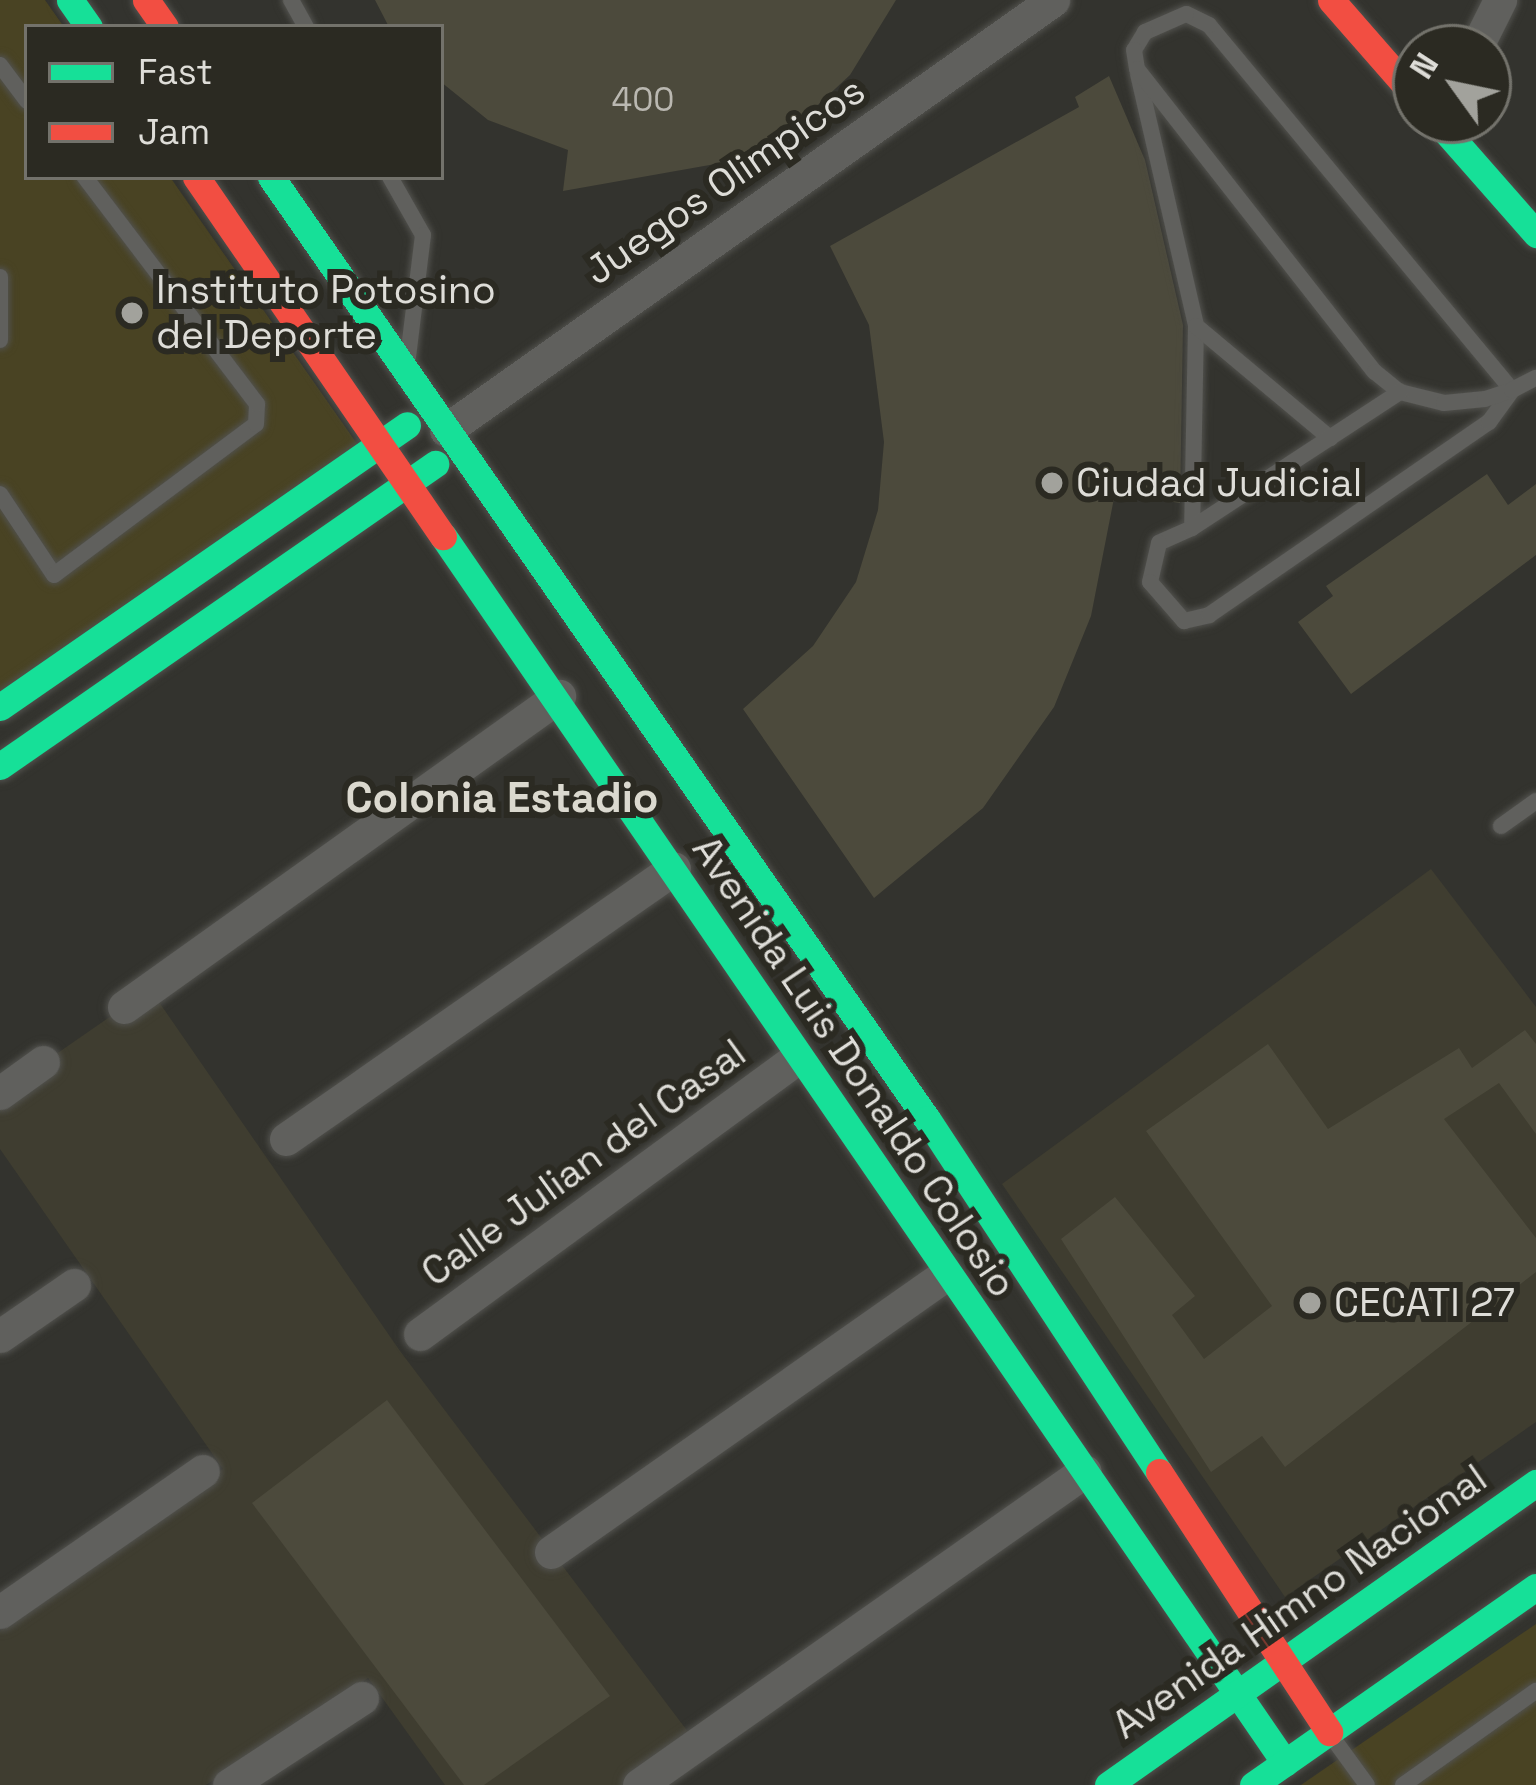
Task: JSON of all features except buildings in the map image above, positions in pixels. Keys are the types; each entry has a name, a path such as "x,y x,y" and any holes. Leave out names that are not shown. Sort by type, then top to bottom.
{"street":[{"name":"Juegos Olimpicos","path":"445,429 1053,0"},
{"path":"1331,0 1392,70"},
{"path":"1459,144 1536,234"},
{"name":"Avenida Luis Donaldo Colosio","path":"198,180 559,697 943,1276 1085,1471 1285,1763"},
{"name":"Avenida Luis Donaldo Colosio","path":"273,180 926,1119 1288,1657 1329,1732"},
{"path":"0,706 383,441 445,429"},
{"path":"0,766 411,480 445,429"},
{"path":"124,1007 559,697"},
{"path":"286,1139 674,868"},
{"name":"Calle Julian del Casal","path":"420,1334 796,1059"},
{"path":"0,1093 43,1063"},
{"path":"867,1164 926,1119"},
{"path":"551,1552 943,1276"},
{"path":"0,1336 74,1285"},
{"path":"0,1612 203,1471"},
{"path":"646,1780 1085,1471"},
{"name":"Avenida Himno Nacional","path":"1108,1785 1536,1484"},
{"path":"1253,1785 1536,1587"},
{"path":"230,1785 362,1698"}],"lane":[{"path":"1192,528 1196,326 1134,50 1164,19 1209,25 1512,390"},
{"path":"0,65 24,96"},
{"path":"1137,69 1400,392 1444,403 1512,390 1536,378"},
{"path":"0,494 54,574 256,424 257,404 87,180"},
{"path":"392,180 422,235 407,370"},
{"path":"0,277 0,340"},
{"path":"1196,326 1330,437"},
{"path":"1400,392 1192,528 1160,543 1150,582 1184,621 1209,616 1489,422 1512,390"},
{"path":"1501,826 1536,801"},
{"path":"1403,1785 1536,1691"},
{"path":"1329,1732 1366,1785"}],"shaded area":[{"name":"Instituto Potosino del Deporte","path":"0,0 45,0 62,24 24,24 24,180 172,180 360,448 0,693"},
{"name":"CECATI 27","path":"1431,869 1536,1007 1536,1422 1285,1597 1002,1184"},
{"path":"150,989 400,1351 698,1745 640,1785 445,1785 368,1678 206,1785 0,1785 0,1631 223,1469 0,1149 0,1093"},
{"path":"1536,1624 1536,1785 1301,1785 1343,1756"}],"traffic: fast":[{"path":"70,0 87,24"},
{"path":"1457,144 1536,234"},
{"path":"273,180 927,1119 1159,1472"},
{"path":"0,707 407,425"},
{"path":"0,766 435,464"},
{"path":"443,536 1285,1763"},
{"path":"1108,1785 1536,1483"},
{"path":"1253,1785 1536,1587"}],"traffic: jam":[{"path":"146,0 163,24"},
{"path":"1331,0 1392,70"},
{"path":"198,180 443,536"},
{"path":"1159,1472 1329,1732"}],"place":[{"name":"Instituto Potosino del Deporte","path":"132,313"},
{"name":"Ciudad Judicial","path":"1052,483"},
{"name":"CECATI 27","path":"1310,1303"}],"district":[{"name":"Colonia Estadio","path":"502,798"}]}
